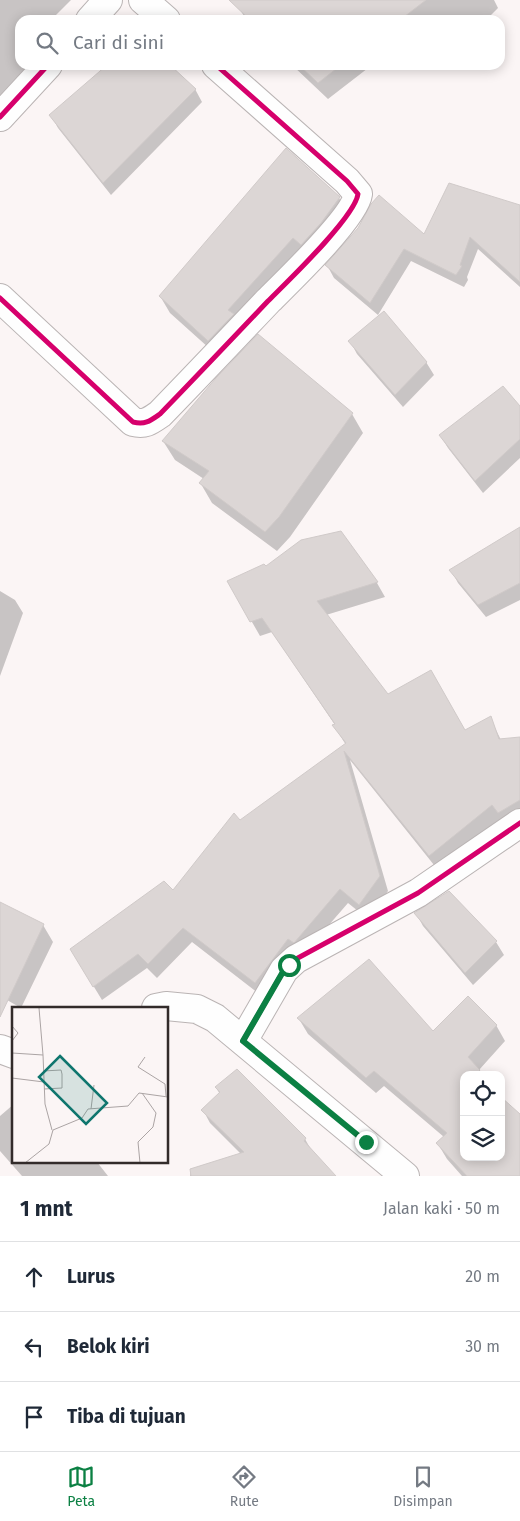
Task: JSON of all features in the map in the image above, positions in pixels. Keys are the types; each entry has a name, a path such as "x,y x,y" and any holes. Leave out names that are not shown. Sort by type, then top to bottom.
{"street":[{"path":"94,15 108,0"},
{"path":"143,0 160,15"},
{"path":"0,117 43,70"},
{"path":"0,298 133,422 148,423 160,414 320,247 357,201 358,194 347,181 222,70"},
{"path":"243,1041 284,970 296,959 418,893 520,823"},
{"path":"161,1007 197,1009 215,1018 405,1176"},
{"path":"0,1049 12,1053"}],"building":[{"path":"229,0 426,0 406,15 245,15"},
{"path":"101,70 175,70 196,89 103,183 49,115"},
{"path":"304,70 335,70 318,83"},
{"path":"286,148 340,197 321,223 301,245 293,238 228,310 234,314 208,341 159,296"},
{"path":"449,183 520,205 520,282 470,237 460,265 462,266 456,275 404,249 370,303 325,265 358,228 371,204 379,195 424,234"},
{"path":"384,311 427,362 395,395 348,341"},
{"path":"258,334 353,413 279,517 265,532 199,483 209,471 162,441 216,378"},
{"path":"503,386 520,406 520,439 475,481 439,435"},
{"path":"520,527 520,583 478,605 449,570"},
{"path":"341,531 378,582 317,601 388,694 431,670 465,730 491,716 499,739 520,737 520,800 498,813 492,805 429,856 344,751 380,876 359,905 340,889 294,943 288,939 255,983 183,928 148,964 138,954 93,987 70,949 164,881 173,890 234,813 240,820 346,743 332,725 335,724 262,618 250,622 227,581 264,564 266,566 301,540"},
{"path":"449,891 497,941 465,973 414,913"},
{"path":"0,902 44,924 0,1017"},
{"path":"369,959 433,1031 468,996 497,1025 468,1057 479,1071 460,1071 460,1161 505,1161 505,1101 520,1114 520,1176 467,1176 436,1143 447,1133 374,1071 366,1078 297,1018"},
{"path":"237,1069 306,1138 304,1141 336,1176 191,1176 190,1169 244,1152 201,1110 220,1092 215,1087"}],"cycle path":[{"path":"0,117 43,70"},
{"path":"0,298 133,422 144,423 160,414 319,249 345,218 358,194 347,181 222,70"},
{"path":"243,1041 284,970 296,959 418,893 520,823"}],"route":[{"path":"289,965 284,970 243,1041 366,1142"}]}
